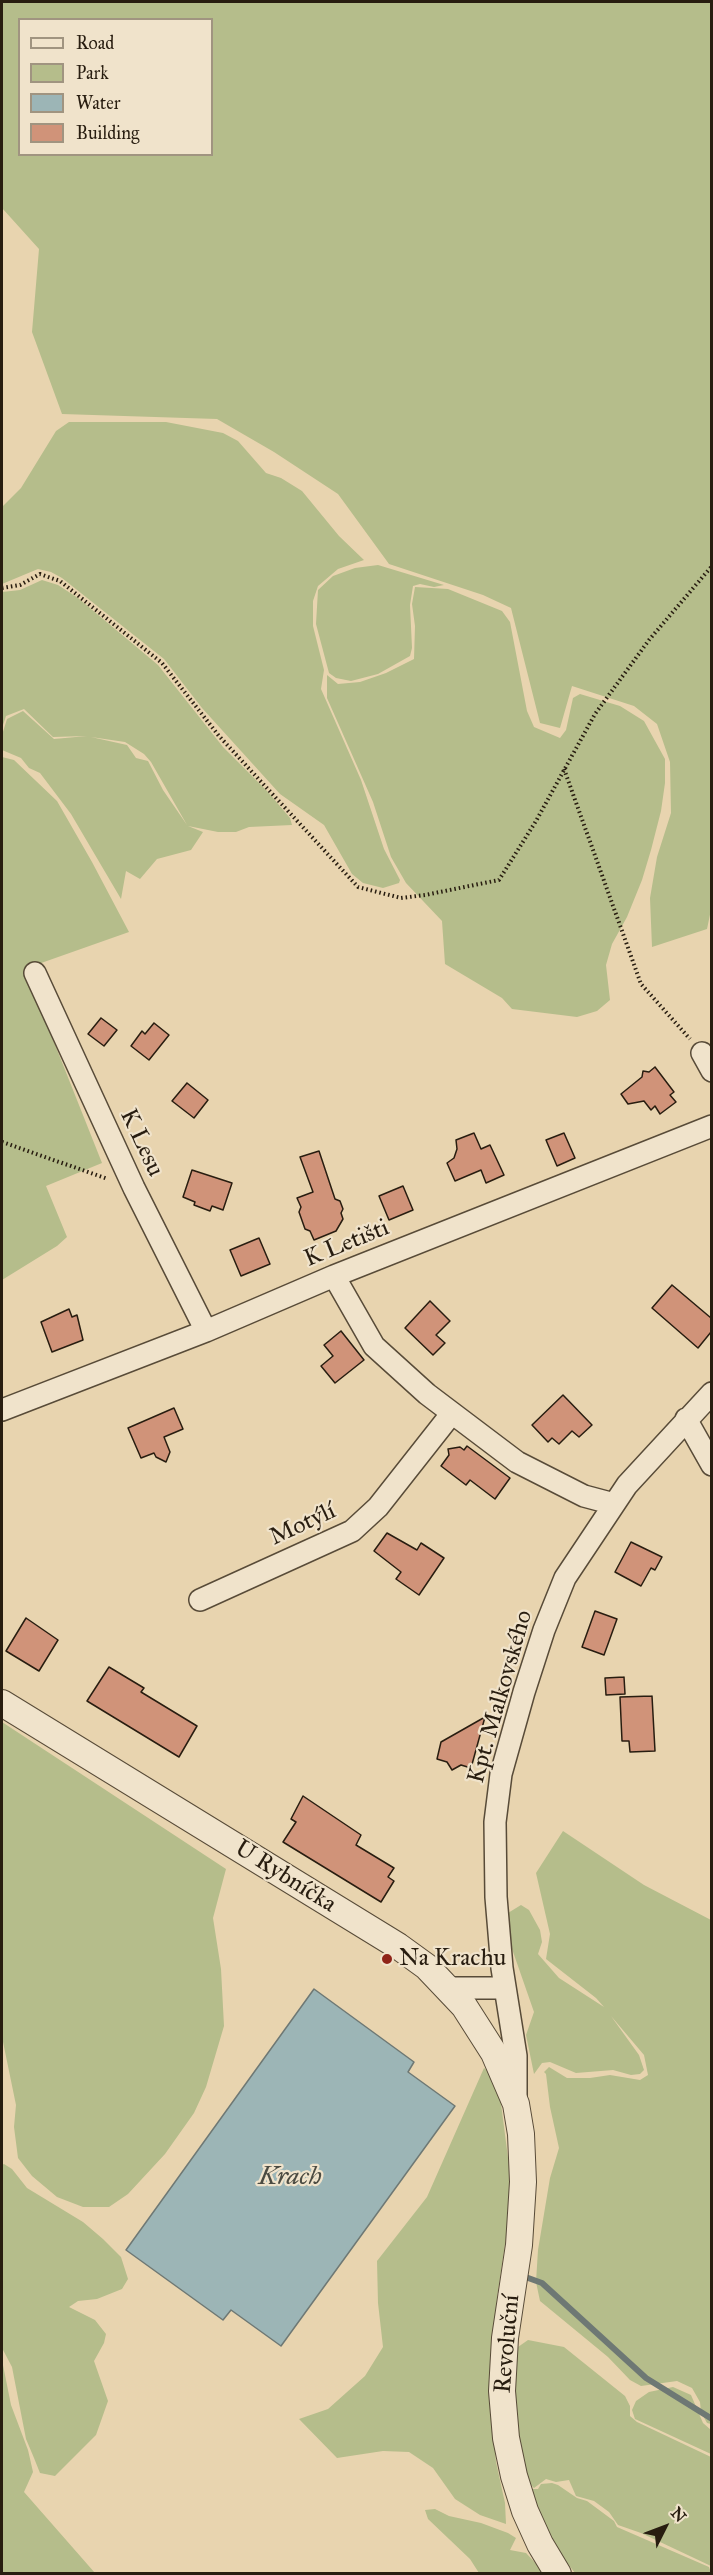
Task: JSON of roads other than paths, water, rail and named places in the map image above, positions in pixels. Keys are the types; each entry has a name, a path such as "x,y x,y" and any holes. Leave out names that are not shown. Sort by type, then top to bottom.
{"street":[{"name":"K Lesu","path":"35,974 134,1188 206,1331"},
{"name":"K Letišti","path":"2,1410 206,1331 334,1276 711,1126"},
{"path":"334,1276 374,1346 452,1413 517,1462 584,1497 614,1504"},
{"name":"Kpt. Malkovského","path":"516,2104 516,2056 496,1896 495,1822 501,1774 544,1630 565,1578 627,1485 711,1394"},
{"name":"Motýlí","path":"200,1600 352,1531 378,1507 452,1413"},
{"path":"686,1419 711,1465"},
{"name":"U Rybníčka","path":"2,1703 398,1946 427,1967 464,2006 494,2053 516,2104"},
{"path":"448,1988 506,1988"},
{"name":"Revoluční","path":"516,2104 521,2134 524,2182 519,2245 505,2338 502,2391 506,2438 514,2476 525,2511 540,2544 558,2574"}],"water":[{"name":"Krach","path":"314,1989 414,2062 408,2072 455,2106 281,2346 231,2310 223,2320 126,2250"}],"waterway":[{"path":"520,2275 542,2283 646,2378 712,2419"}],"place":[{"name":"Na Krachu","path":"387,1959"}]}
